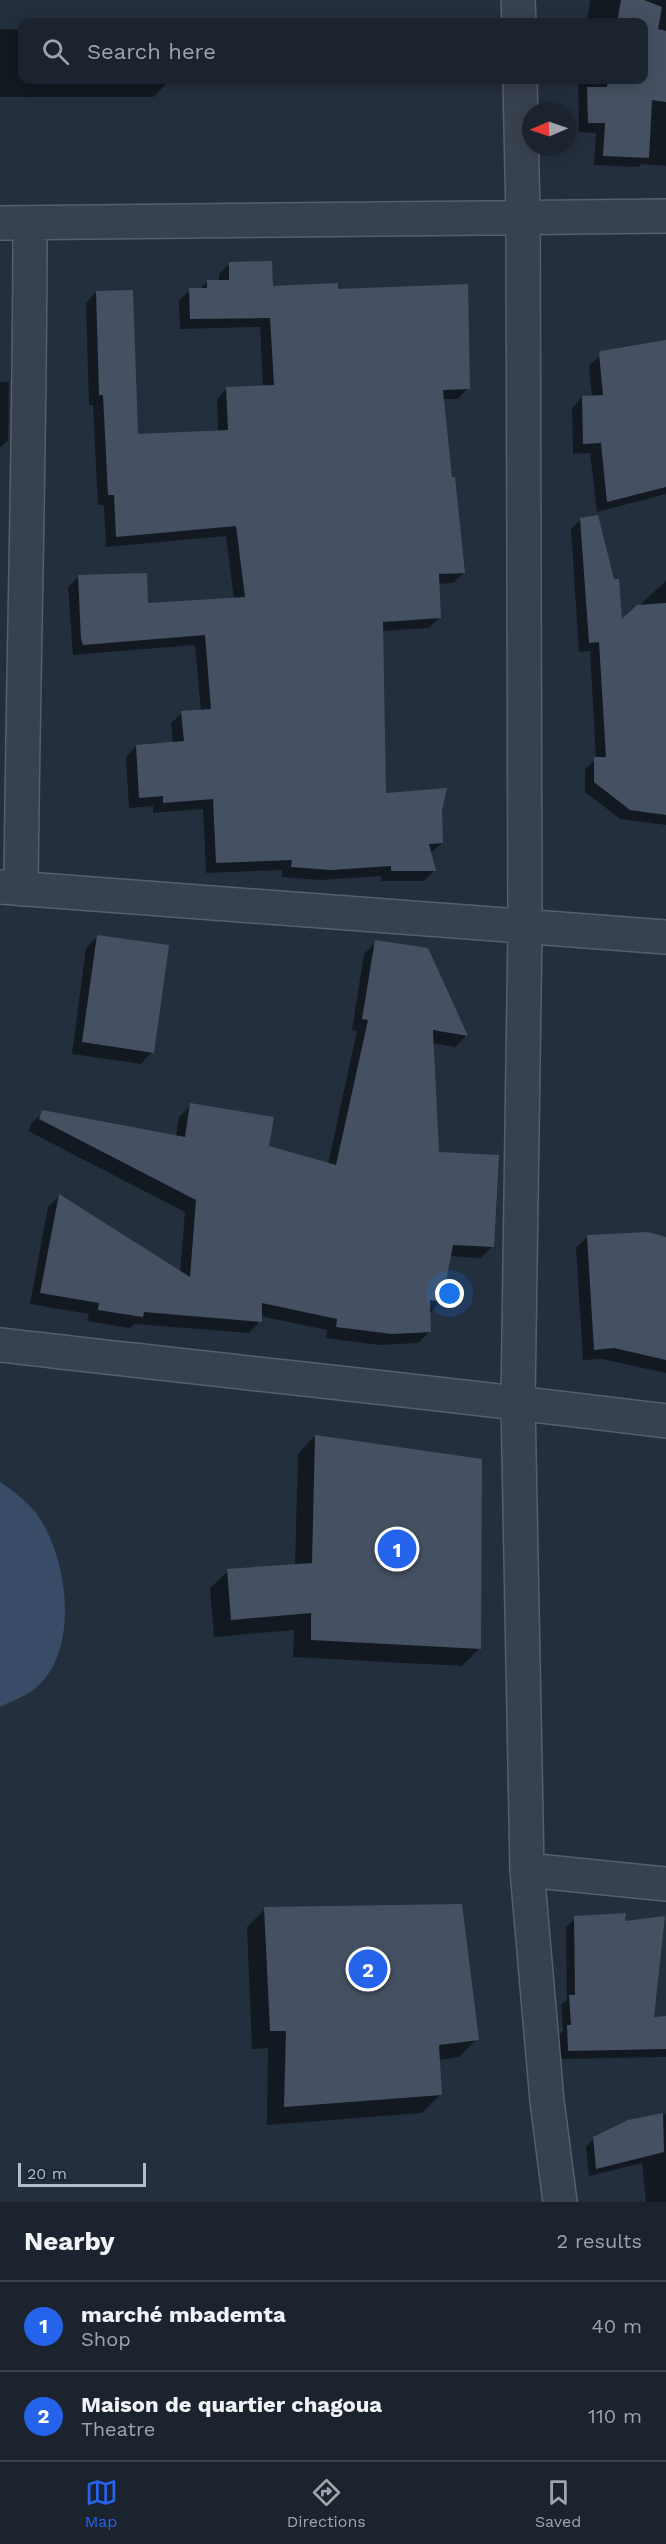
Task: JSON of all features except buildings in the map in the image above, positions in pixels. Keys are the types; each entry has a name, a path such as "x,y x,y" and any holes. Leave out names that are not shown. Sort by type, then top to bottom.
{"street":[{"path":"518,0 519,18"},
{"path":"520,84 523,217 525,927 518,1402 527,1870 547,2101 560,2202"},
{"path":"666,216 15,223 30,423 11,888 666,937"},
{"path":"0,1345 245,1374 374,1385 666,1421"},
{"path":"527,1870 666,1884"}],"water":[{"path":"0,1482 30,1506 48,1534 57,1555 65,1603 60,1650 51,1670 33,1690 0,1707"}],"place":[{"name":"marché mbademta","path":"397,1549"},
{"name":"Maison de quartier chagoua","path":"368,1969"}]}
